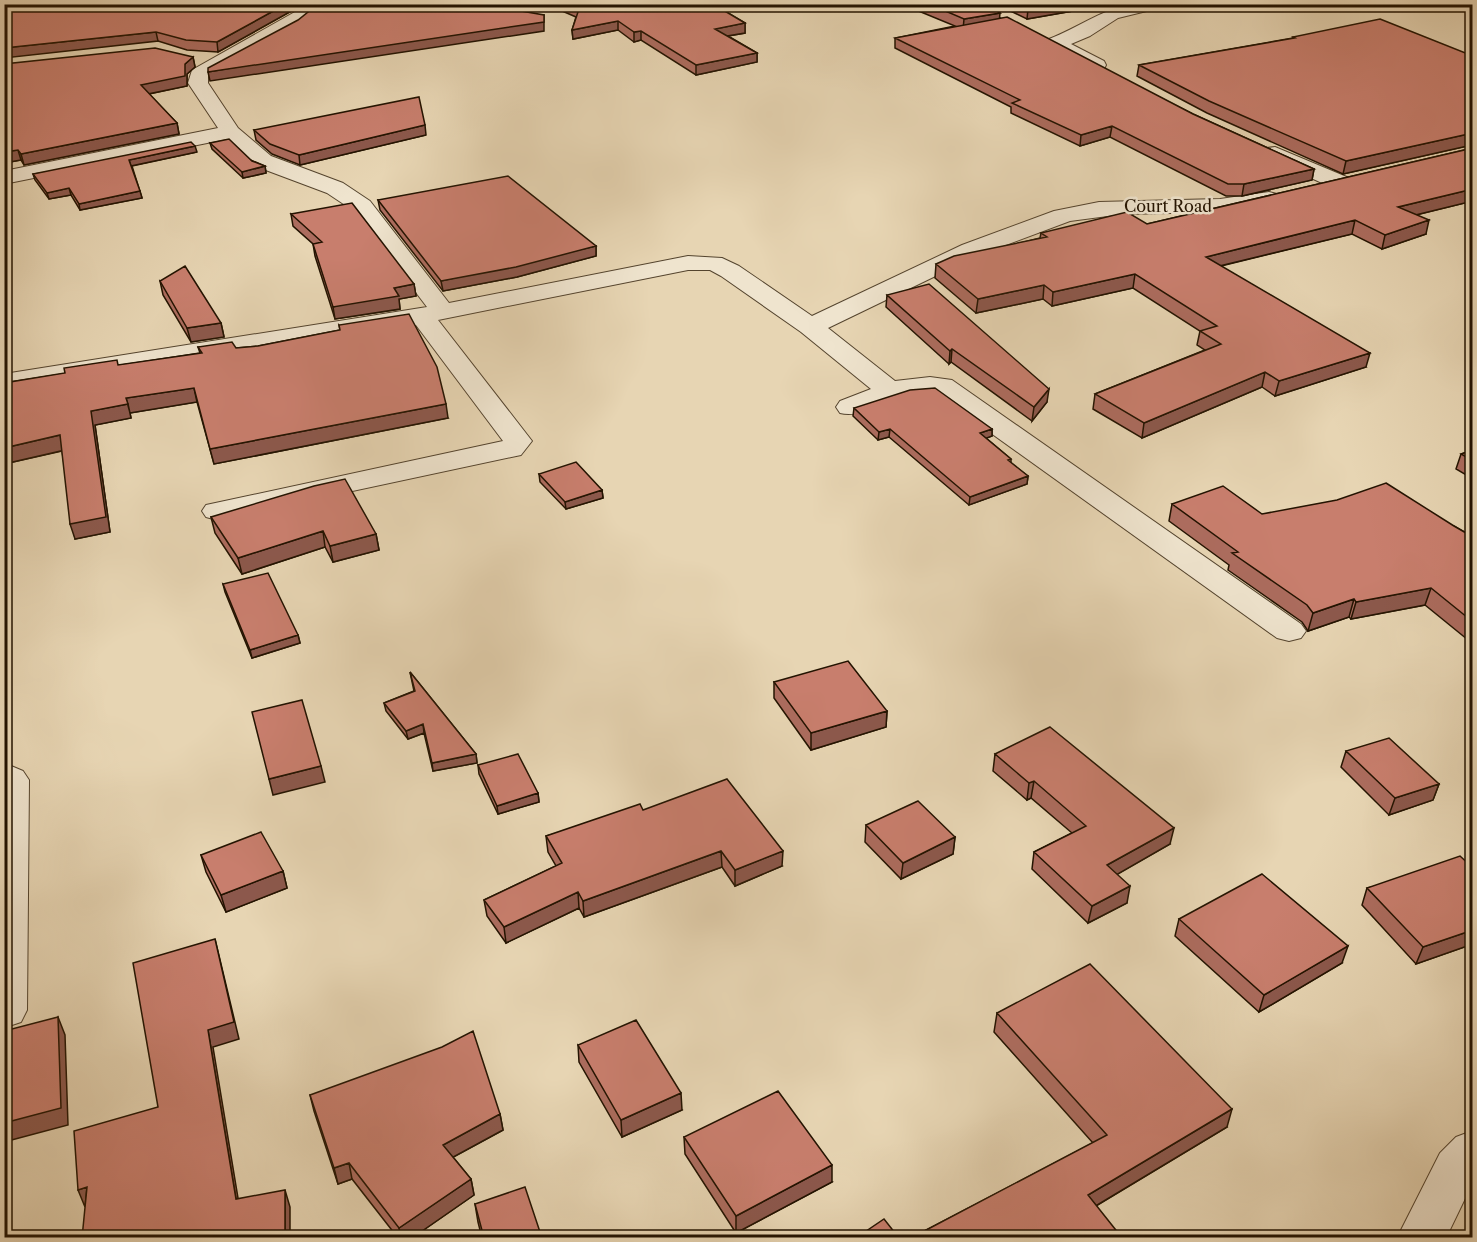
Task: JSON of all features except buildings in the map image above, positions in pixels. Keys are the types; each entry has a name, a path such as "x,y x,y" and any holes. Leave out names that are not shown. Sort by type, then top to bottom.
{"highway":[{"path":"1466,4 1473,8"}],"street":[{"path":"217,511 511,449 518,441 362,206 335,188 263,162 231,132 196,79 199,74 220,60 302,19 321,4"},
{"path":"1056,43 1084,32 1112,14 1153,4"},
{"path":"1036,34 1113,74"},
{"path":"185,58 220,60"},
{"path":"4,178 231,132"},
{"name":"Court Road","path":"810,327 984,243 1072,213 1129,205 1242,205 1352,180 1254,143"},
{"path":"4,382 432,314 688,263 714,263 730,271 810,327 889,390"},
{"path":"850,407 889,390 924,383 942,386 956,393 1289,631"},
{"path":"4,776 10,780 6,1010"},
{"path":"1421,1238 1457,1167 1473,1151"}]}
